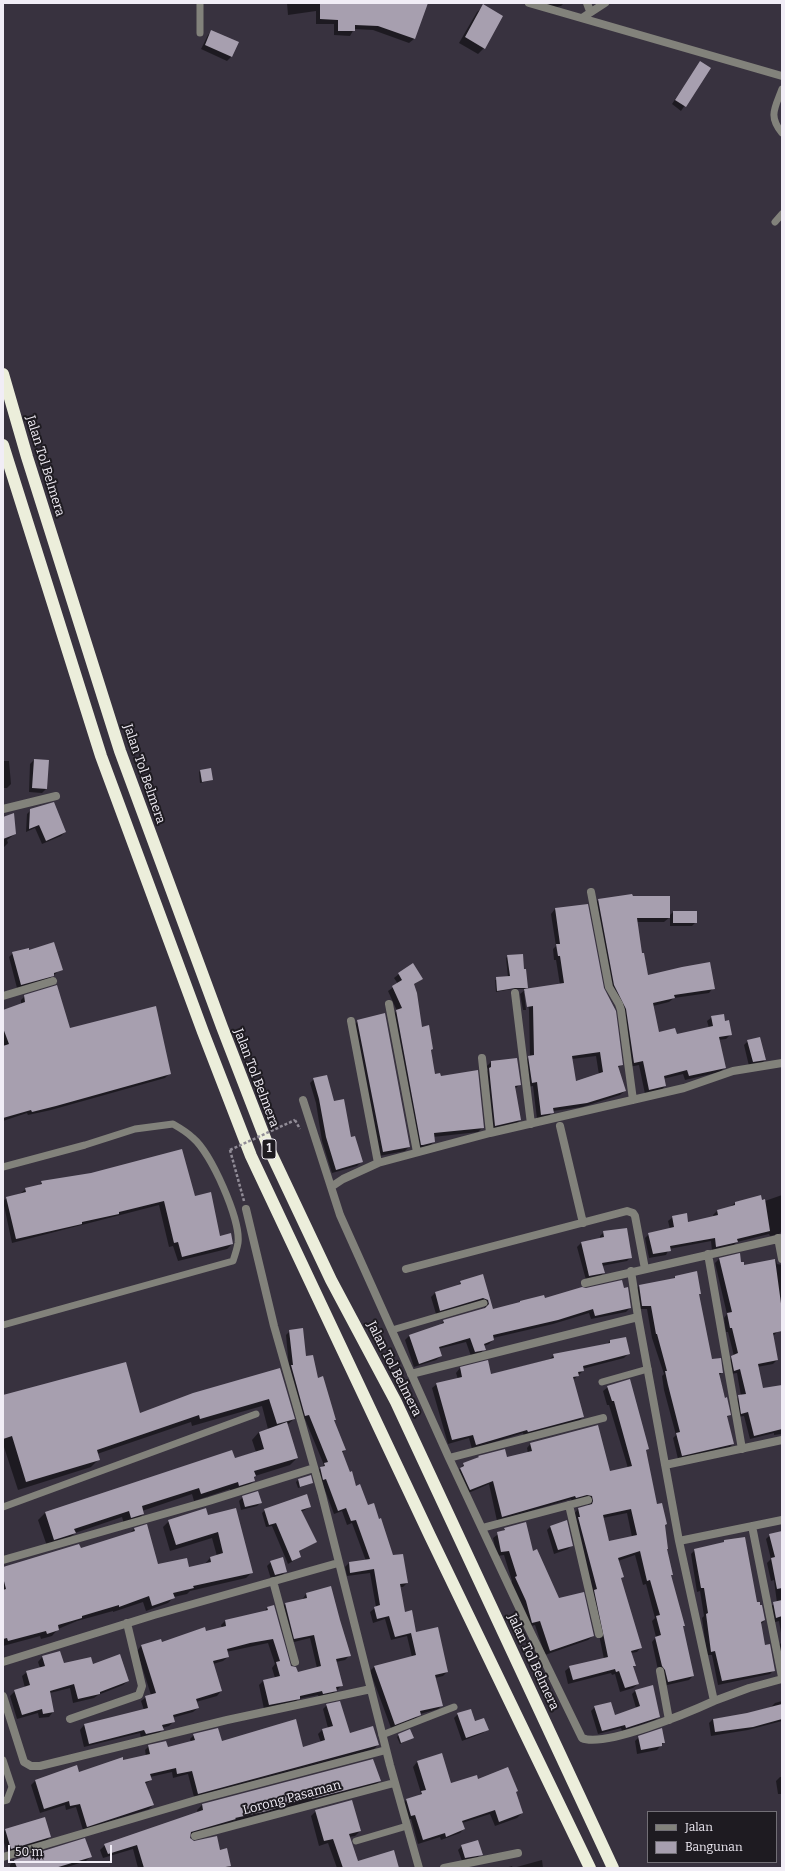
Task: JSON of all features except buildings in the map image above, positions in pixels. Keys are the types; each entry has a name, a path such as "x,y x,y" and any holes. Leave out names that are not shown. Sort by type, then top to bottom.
{"highway":[{"name":"Jalan Tol Belmera","path":"3,374 24,449 120,751 219,1020 270,1151 331,1280 396,1402 613,1868"},
{"name":"1","path":"3,445 102,756 203,1032 252,1156 430,1536 590,1868"}],"street":[{"path":"529,3 782,76"},
{"path":"582,18 588,7 605,3"},
{"path":"3,808 56,796"},
{"path":"591,892 609,987 621,1010 633,1100"},
{"path":"3,996 53,981"},
{"path":"515,993 531,1124"},
{"path":"389,1004 417,1152"},
{"path":"351,1021 378,1163"},
{"path":"482,1058 490,1133"},
{"path":"331,1187 343,1179 378,1163 417,1152 490,1133 684,1088 733,1071 782,1063"},
{"path":"304,1100 340,1215 449,1458 582,1738 596,1740 669,1720 714,1701 782,1678 752,1526"},
{"path":"560,1126 583,1223"},
{"path":"246,1209 274,1326 314,1468 394,1783 419,1868"},
{"path":"406,1269 627,1211 633,1213 635,1216 645,1269"},
{"path":"585,1283 780,1238 782,1259"},
{"path":"708,1254 742,1449"},
{"path":"632,1272 638,1317 679,1541 714,1701"},
{"path":"411,1374 638,1317"},
{"path":"449,1458 603,1418"},
{"path":"665,1465 782,1440"},
{"path":"3,1560 209,1501 314,1468"},
{"path":"482,1528 588,1500"},
{"path":"569,1505 599,1634"},
{"path":"679,1541 782,1520"},
{"path":"3,1662 127,1623 338,1563"},
{"path":"273,1581 295,1662"},
{"path":"70,1719 138,1695 141,1691 142,1686 127,1623"},
{"path":"660,1671 669,1720"},
{"path":"3,1696 24,1762 31,1766 40,1766 227,1720 371,1689"},
{"path":"3,1857 196,1800 386,1750"},
{"name":"Lorong Pasaman","path":"195,1836 394,1783"},
{"path":"444,1868 518,1853"}],"lane":[{"path":"200,3 200,33"},
{"path":"782,89 773,118 774,124 782,133"},
{"path":"775,222 782,214"},
{"path":"3,1167 85,1145 135,1129 173,1124 194,1138 209,1160 224,1187 237,1225 238,1243 233,1261 3,1325"},
{"path":"392,1330 484,1303"},
{"path":"602,1382 648,1369"},
{"path":"3,1507 256,1414"},
{"path":"382,1735 454,1706"},
{"path":"3,1760 12,1787 7,1800 3,1801"},
{"path":"356,1841 407,1826"}],"path":[{"path":"246,1209 230,1150 295,1120"}]}
